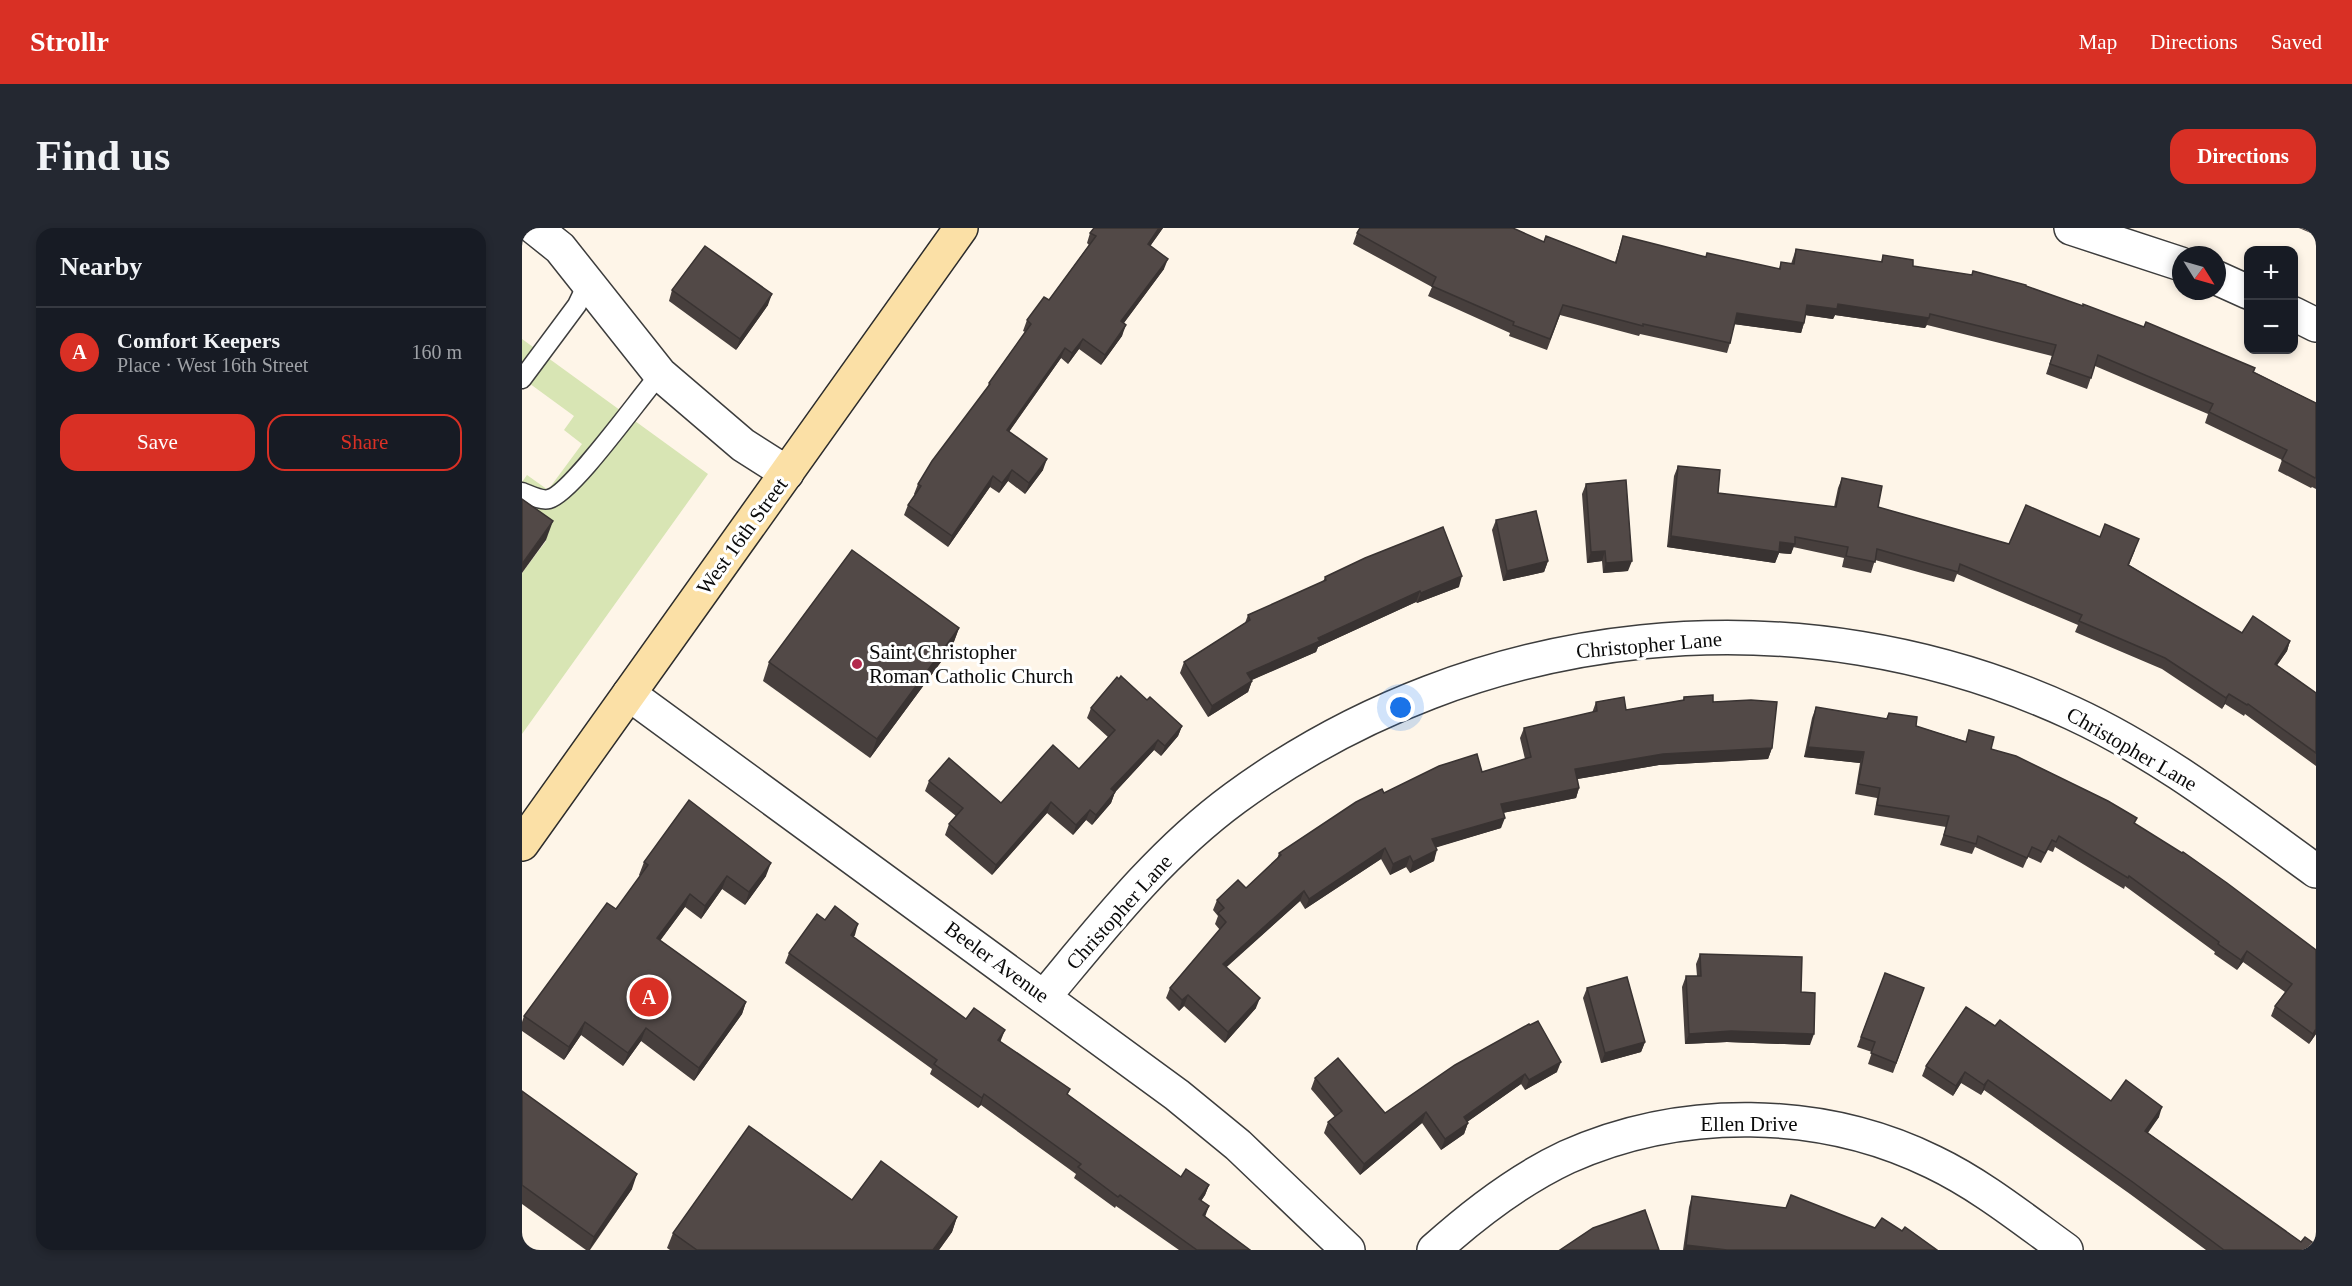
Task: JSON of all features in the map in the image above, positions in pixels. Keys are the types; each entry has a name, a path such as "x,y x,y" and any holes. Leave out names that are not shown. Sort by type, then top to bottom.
{"street":[{"path":"536,228 560,248 660,374 743,445 787,473"},
{"name":"West 16th Street","path":"522,844 961,228"},
{"path":"2071,228 2172,261"},
{"path":"2226,282 2244,290"},
{"path":"2298,316 2316,325"},
{"name":"Christopher Lane","path":"1044,998 1110,916 1167,855 1182,845 1231,801 1286,763 1369,718 1472,676 1579,650 1675,639 1769,638 1850,647 1942,666 2017,690 2075,714 2149,754 2188,778 2316,871"},
{"name":"Beeler Avenue","path":"629,694 1138,1065 1203,1116 1298,1201 1348,1250"},
{"name":"Ellen Drive","path":"1434,1250 1485,1206 1525,1180 1568,1157 1613,1140 1645,1132 1691,1123 1738,1120 1818,1125 1865,1136 1911,1152 1971,1183 2066,1250"}],"lane":[{"path":"522,379 577,305 587,284"},
{"path":"522,492 545,501 559,495 580,473 660,374"}],"green space":[{"path":"522,339 708,474 522,734 522,573 546,541 522,523 522,482 527,475 548,490 582,444 564,430 574,416 522,378"}],"building":[{"path":"1094,228 1159,228 1148,244 1168,259 1121,321 1126,325 1105,355 1083,339 1072,353 1065,348 1007,430 1047,459 1029,483 1012,470 1002,483 993,476 952,536 908,505 921,486 918,484 932,461 990,384 1031,324 1027,320 1044,297 1049,300 1096,236 1090,233"},
{"path":"1360,228 1513,228 1544,242 1546,236 1616,263 1623,236 1706,257 1707,253 1780,269 1781,262 1794,264 1796,249 1882,262 1883,255 1913,260 1913,266 1972,275 1973,271 2026,285 2144,327 2146,322 2255,368 2253,372 2316,403 2316,477 2282,460 2287,450 2209,412 2213,404 2098,355 2091,378 2050,364 2056,345 1930,314 1929,318 1838,304 1837,309 1807,305 1804,323 1737,313 1730,343 1643,324 1643,326 1563,305 1550,339 1513,325 1514,322 1432,286 1436,277 1357,233"},
{"path":"705,246 772,294 740,339 672,290"},
{"path":"1678,466 1720,470 1718,493 1836,507 1842,478 1882,486 1878,507 2009,544 2026,505 2100,537 2105,524 2139,539 2128,565 2242,633 2253,616 2290,641 2275,664 2316,693 2316,753 2248,704 2229,694 2226,698 2165,658 2079,621 2082,615 1960,564 1958,572 1877,549 1875,562 1846,556 1848,547 1795,537 1795,544 1780,542 1779,552 1671,536"},
{"path":"1626,480 1632,561 1606,563 1605,551 1591,552 1586,484"},
{"path":"522,499 553,521 522,564"},
{"path":"1536,511 1548,561 1507,571 1496,520"},
{"path":"1443,527 1462,576 1421,593 1420,591 1318,638 1320,641 1247,673 1252,681 1212,706 1184,662 1250,620 1248,615 1326,580 1325,577 1365,558"},
{"name":"Saint Christopher Roman Catholic Church","path":"852,550 959,628 877,739 769,662"},
{"path":"1121,676 1147,700 1150,697 1182,726 1165,746 1158,740 1111,789 1115,792 1096,815 1090,810 1076,825 1051,802 996,865 949,824 963,808 929,781 949,758 1001,803 1053,745 1079,769 1115,730 1091,708 1117,677 1119,679"},
{"path":"1713,695 1713,702 1751,700 1777,702 1772,748 1663,754 1575,769 1579,788 1501,804 1505,818 1432,839 1437,850 1413,862 1410,856 1393,864 1385,848 1309,899 1304,891 1223,964 1260,998 1228,1032 1188,995 1182,1000 1170,988 1226,922 1218,913 1224,908 1217,900 1238,880 1246,888 1281,855 1279,853 1356,802 1382,789 1384,793 1439,766 1477,754 1482,772 1531,757 1524,728 1597,711 1596,702 1624,697 1626,710 1684,700 1684,697"},
{"path":"1816,707 1887,719 1889,713 1917,717 1916,726 1966,742 1969,730 1994,737 1991,749 2016,756 2108,801 2137,818 2134,823 2183,852 2316,950 2316,1029 2313,1034 2275,1006 2292,984 2247,951 2241,960 2129,876 2128,878 2059,836 2056,842 2052,840 2045,853 2032,847 2027,858 1978,836 1976,844 1944,835 1949,816 1877,805 1880,788 1858,784 1864,752 1808,747"},
{"path":"689,800 771,863 749,892 727,876 705,906 690,894 657,938 746,1002 699,1068 646,1028 628,1053 585,1022 569,1047 524,1016 607,903 616,909 648,865 644,862"},
{"path":"835,906 858,924 851,935 966,1019 974,1008 1005,1030 998,1040 1070,1089 1067,1094 1181,1177 1186,1169 1209,1185 1199,1199 1209,1206 1203,1215 1250,1250 1197,1250 1120,1195 1118,1197 1078,1167 1081,1164 984,1094 982,1098 934,1064 937,1060 789,953 817,914 825,920"},
{"path":"1700,954 1802,957 1801,992 1815,993 1814,1034 1731,1031 1689,1034 1686,976 1701,976"},
{"path":"1885,973 1924,988 1896,1063 1871,1053 1875,1042 1861,1037"},
{"path":"1627,977 1645,1042 1605,1053 1587,988"},
{"path":"1966,1007 1995,1026 2000,1020 2111,1101 2126,1080 2162,1107 2145,1131 2301,1242 2305,1237 2316,1245 2316,1250 2224,1250 1988,1080 1984,1085 1965,1072 1956,1086 1926,1066"},
{"path":"1538,1021 1561,1062 1529,1080 1525,1074 1464,1117 1468,1123 1445,1139 1426,1112 1364,1164 1328,1122 1342,1111 1315,1078 1338,1058 1385,1113 1455,1065"},
{"path":"522,1091 637,1174 594,1237 522,1185"},
{"path":"749,1126 852,1200 881,1161 957,1217 933,1250 697,1250 673,1233"},
{"path":"1791,1195 1875,1228 1882,1218 1902,1231 1905,1227 1937,1250 1727,1250 1686,1245 1692,1196 1786,1208"},
{"path":"1645,1210 1659,1250 1560,1250 1593,1228"}],"place":[{"name":"Saint Christopher Roman Catholic Church","path":"857,664"},
{"name":"Comfort Keepers","path":"649,997"}]}
